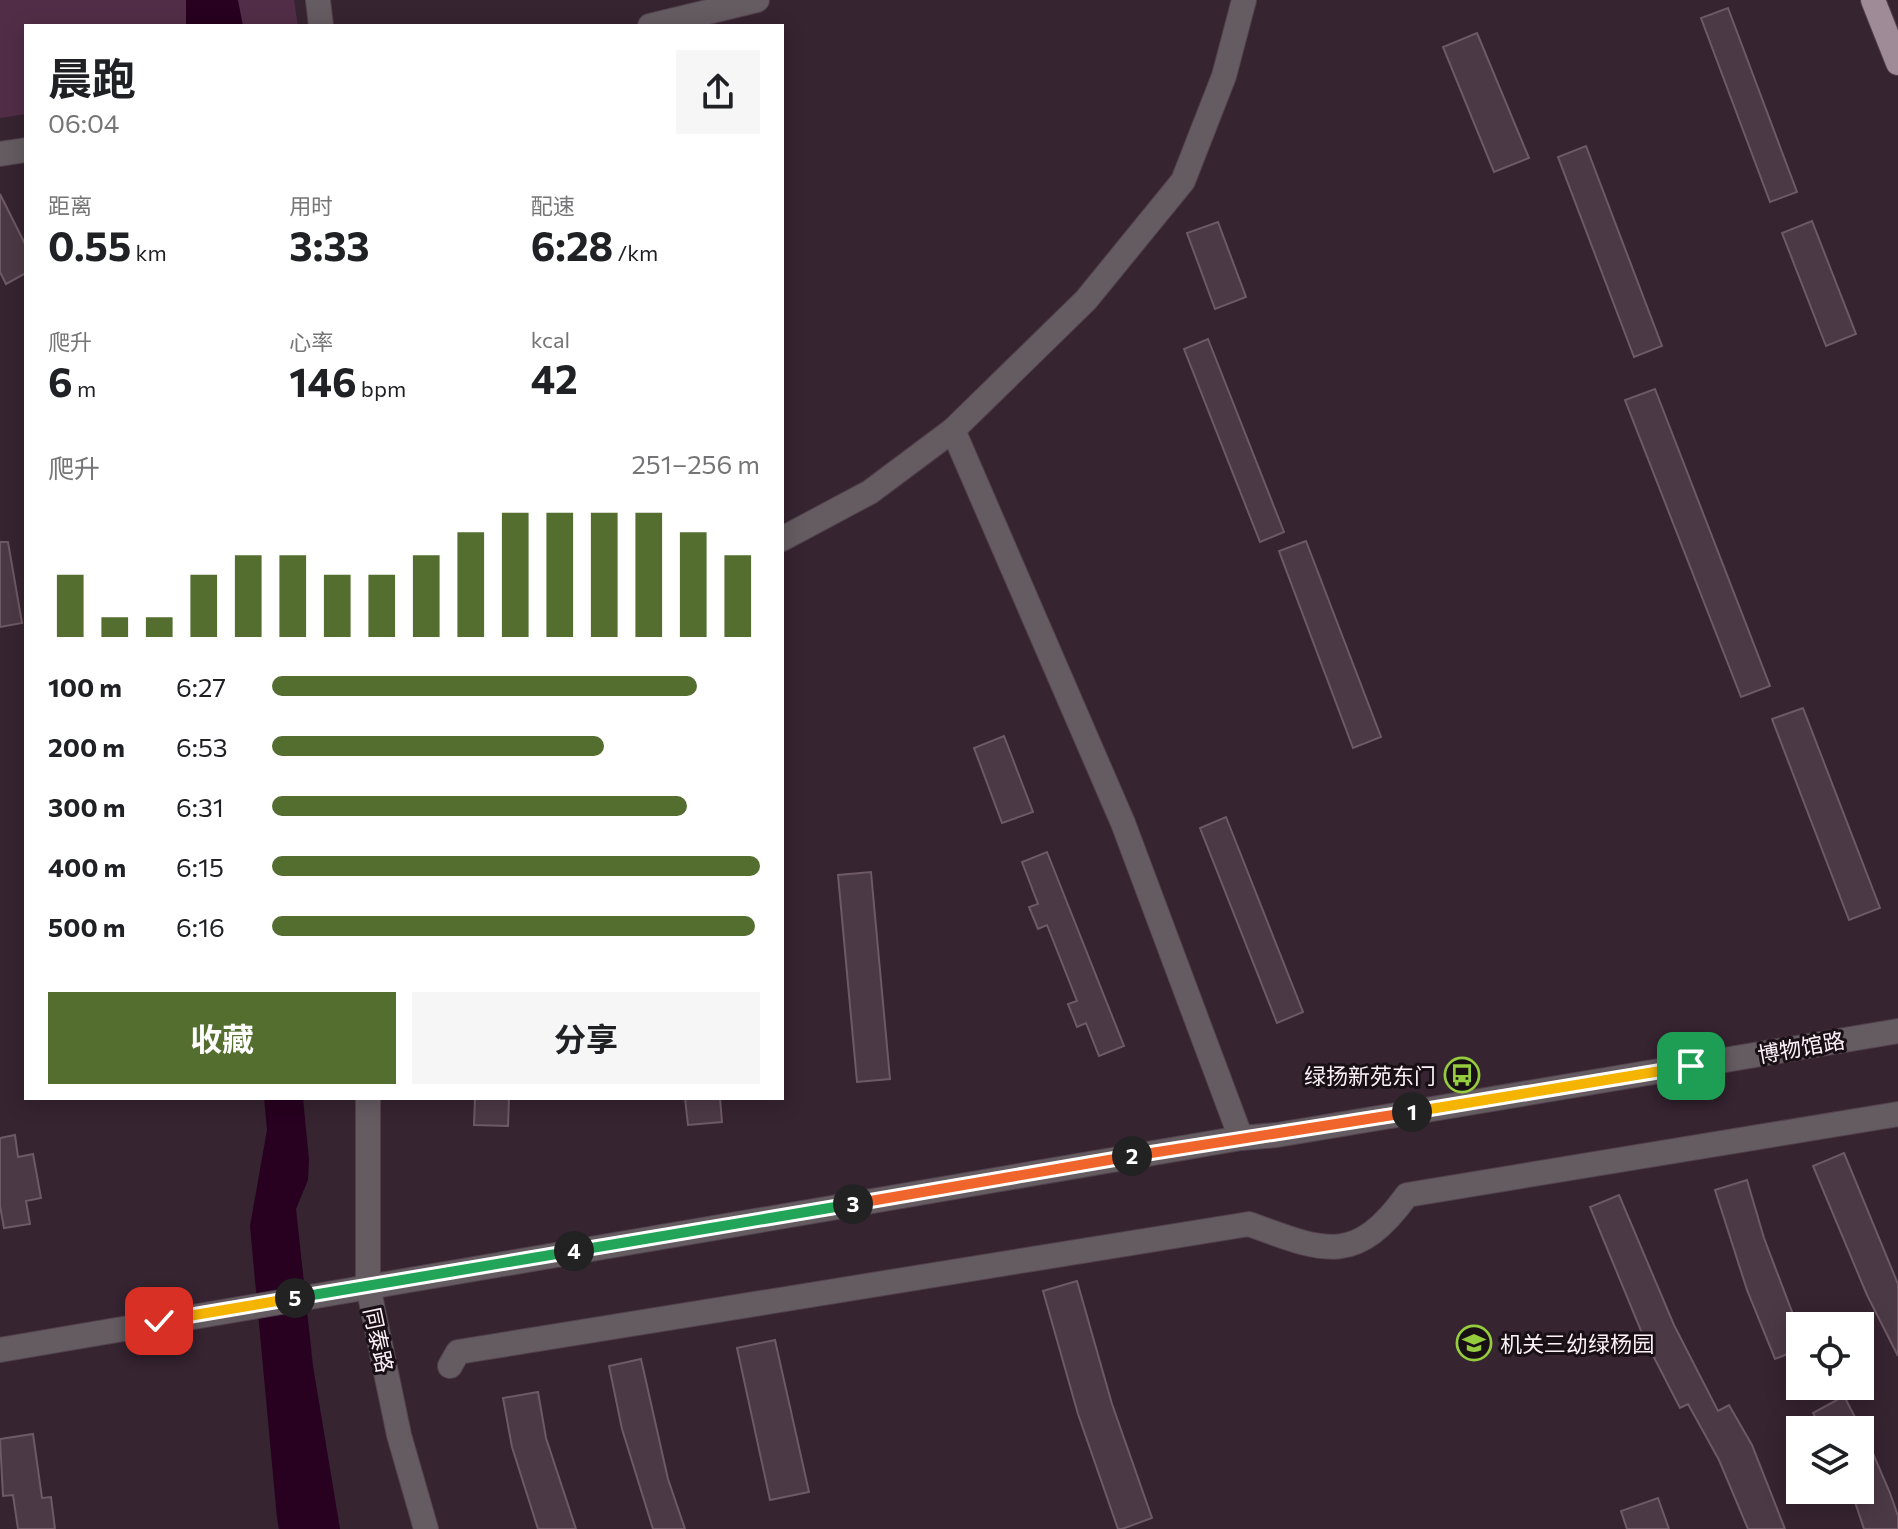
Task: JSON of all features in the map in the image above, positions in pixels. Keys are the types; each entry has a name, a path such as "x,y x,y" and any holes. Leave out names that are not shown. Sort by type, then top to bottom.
{"main road":[{"path":"1873,0 1898,63"}],"street":[{"path":"318,0 321,24"},
{"path":"658,24 757,0"},
{"path":"784,538 870,492 953,430 1086,300 1183,181 1224,76 1244,0"},
{"path":"0,154 24,150"},
{"path":"953,430 1123,823 1241,1138"},
{"name":"博物馆路","path":"0,1350 1241,1138 1277,1135 1898,1031"},
{"name":"同泰路","path":"368,1100 368,1286 399,1435 426,1529"},
{"path":"450,1366 458,1352 1249,1224 1307,1246 1338,1248 1365,1240 1388,1222 1407,1195 1898,1114"}],"shaded area":[{"path":"0,0 294,0 298,24 24,24 24,114 0,118"},
{"path":"186,0 238,0 243,24 186,24"},
{"path":"264,1100 303,1100 308,1180 296,1209 313,1366 340,1529 279,1529 250,1226 267,1130"}],"building":[{"path":"1728,8 1797,192 1770,202 1701,18"},
{"path":"1477,33 1529,158 1494,172 1443,47"},
{"path":"1586,146 1662,346 1634,357 1558,157"},
{"path":"0,194 24,242 24,274 6,284 0,272"},
{"path":"1812,221 1856,334 1826,346 1782,233"},
{"path":"1218,222 1246,297 1215,309 1187,233"},
{"path":"1208,339 1284,532 1260,542 1184,349"},
{"path":"1655,389 1770,686 1741,697 1625,400"},
{"path":"1306,541 1381,737 1353,748 1279,551"},
{"path":"0,542 8,542 22,623 0,627"},
{"path":"1803,708 1880,908 1849,920 1772,719"},
{"path":"1004,736 1033,812 1002,823 974,748"},
{"path":"1226,817 1303,1012 1277,1023 1200,828"},
{"path":"1047,852 1124,1046 1099,1056 1086,1023 1077,1027 1068,1004 1077,1001 1047,925 1038,929 1029,907 1038,904 1022,862"},
{"path":"871,872 890,1079 857,1082 838,875"},
{"path":"475,1100 509,1100 508,1126 474,1125"},
{"path":"685,1100 720,1100 722,1122 688,1125"},
{"path":"15,1135 18,1157 33,1154 41,1198 26,1201 30,1224 4,1228 0,1206 0,1138"},
{"path":"1844,1153 1898,1284 1898,1356 1867,1295 1813,1166"},
{"path":"1747,1180 1764,1238 1792,1312 1786,1312 1786,1355 1775,1359 1747,1290 1715,1190"},
{"path":"1619,1195 1674,1325 1718,1411 1729,1405 1752,1445 1785,1529 1748,1529 1719,1460 1688,1404 1680,1408 1644,1338 1590,1207"},
{"path":"1077,1281 1112,1404 1152,1518 1122,1529 1118,1529 1078,1414 1043,1291"},
{"path":"775,1340 809,1492 770,1500 737,1348"},
{"path":"641,1359 668,1479 685,1529 653,1529 622,1429 609,1366"},
{"path":"538,1392 546,1438 576,1529 538,1529 512,1447 503,1398"},
{"path":"1837,1400 1846,1400 1854,1416 1815,1416 1813,1413"},
{"path":"33,1434 42,1498 51,1497 55,1529 18,1529 13,1495 3,1496 0,1439"},
{"path":"1874,1456 1898,1516 1898,1529 1864,1529 1856,1504 1874,1504"},
{"path":"1658,1498 1669,1529 1627,1529 1621,1511"}],"place":[{"name":"绿扬新苑东门","path":"1462,1075"},
{"name":"机关三幼绿杨园","path":"1474,1343"}],"route":[{"path":"159,1321 1241,1138 1277,1135 1691,1066"}]}
